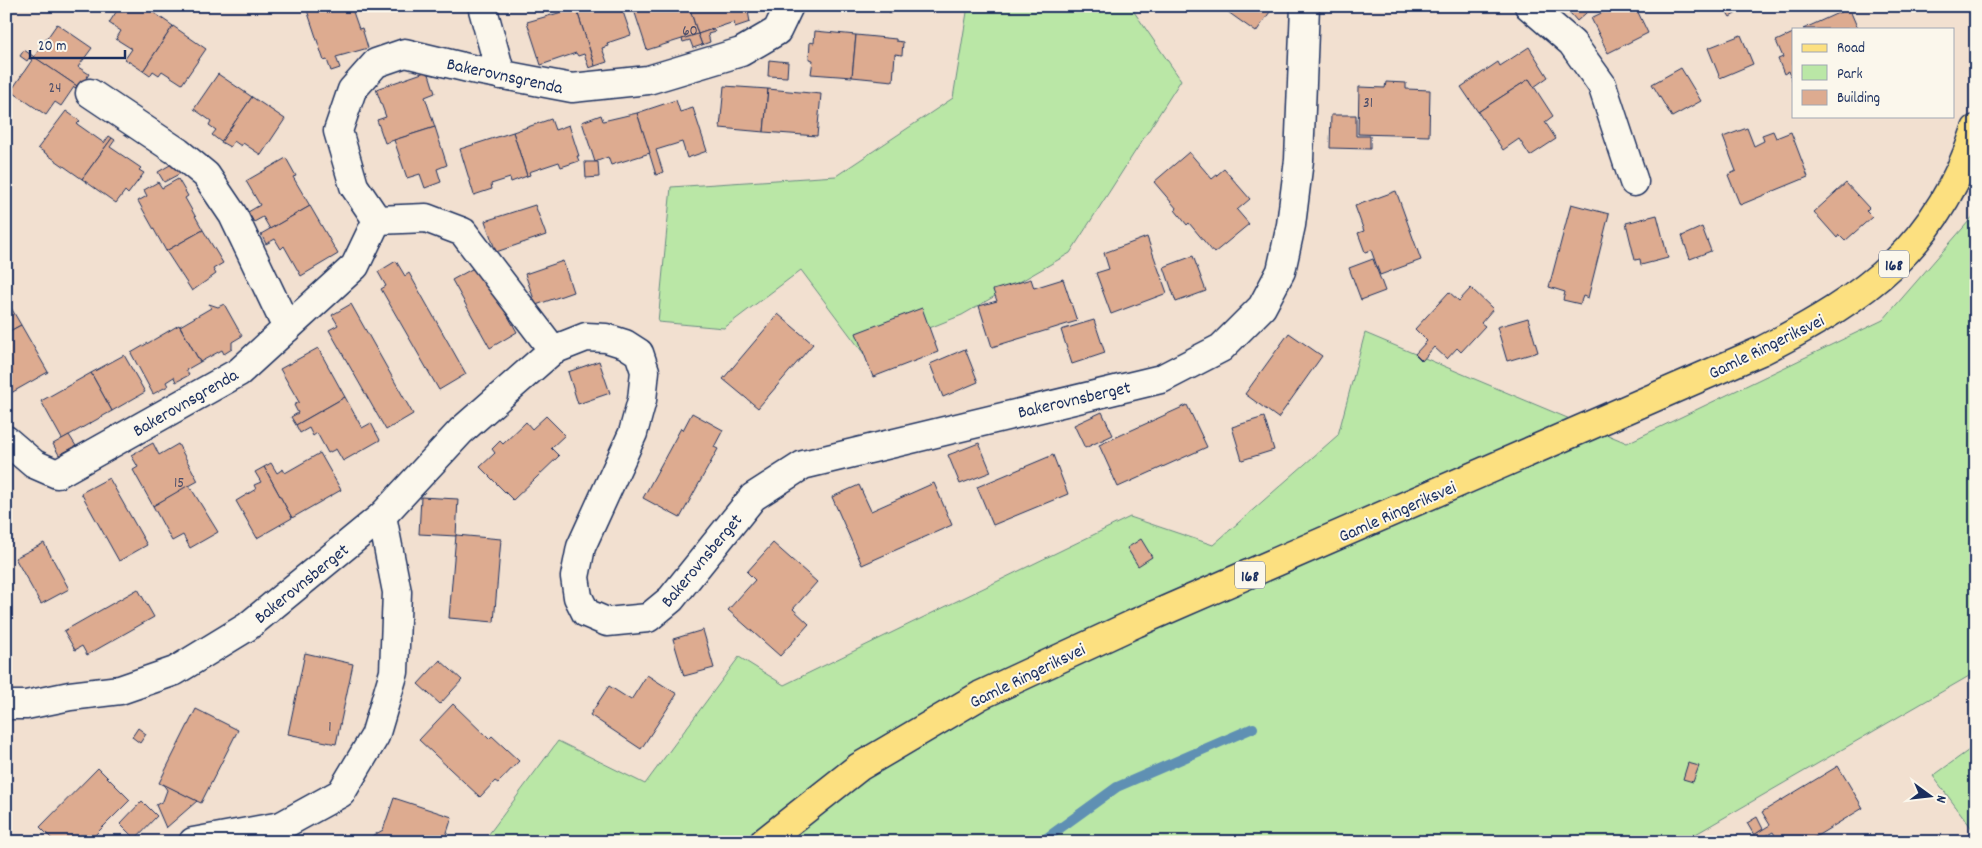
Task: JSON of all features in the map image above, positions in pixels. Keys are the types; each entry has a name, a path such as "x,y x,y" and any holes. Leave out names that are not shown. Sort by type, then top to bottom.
{"main road":[{"name":"Gamle Ringeriksvei","path":"764,842 859,767 981,696 1136,624 1761,351 1818,322 1883,275 1912,245 1934,217 1955,183 1976,129"}],"street":[{"path":"482,6 501,75"},
{"name":"Bakerovnsgrenda","path":"6,440 34,464 57,474 240,372 355,266 377,220 354,186 338,131 352,90 376,63 405,52 501,75 572,88 648,80 741,52 777,31 789,6"},
{"name":"Bakerovnsberget","path":"6,705 26,705 70,696 120,690 175,671 247,627 382,516 461,431 553,350 586,337 606,338 625,344 638,353 645,371 642,400 633,433 581,547 575,577 578,598 586,613 607,622 648,618 671,600 753,498 804,465 1161,379 1221,348 1262,308 1281,271 1291,225 1299,160 1306,6"},
{"path":"1529,6 1572,43 1602,85 1634,182"},
{"path":"90,93 178,152 206,175 233,215 287,328"},
{"path":"377,220 426,218 463,232 553,350"},
{"path":"193,842 281,826 341,794 375,736 394,672 397,592 382,516"}],"green space":[{"path":"968,6 1130,6 1181,80 1070,253 962,315 864,354 801,270 724,328 658,322 671,187 836,176 953,98"},
{"path":"1976,213 1976,672 1682,842 483,842 558,741 645,784 739,657 784,685 1130,517 1213,545 1338,435 1365,333 1627,443 1883,320"},
{"path":"1976,745 1976,834 1933,776"}],"building":[{"path":"120,6 144,6 173,26 143,71 125,59 132,49 116,39 121,31 109,23"},
{"path":"316,6 351,6 359,29 362,28 368,48 336,57 340,68 331,71 327,60 324,61 307,10"},
{"path":"583,6 621,6 631,35 607,43 608,46 602,48 607,62 595,66 576,8"},
{"path":"689,6 698,34 647,50 633,7"},
{"path":"689,6 747,6 750,22 735,27 734,22 698,34"},
{"path":"884,6 899,6 891,14"},
{"path":"1232,6 1274,6 1256,32 1228,12"},
{"path":"1564,6 1594,6 1577,21"},
{"path":"1616,6 1635,6 1648,33 1608,53 1591,18"},
{"path":"1723,6 1748,6 1730,17"},
{"path":"576,8 595,66 589,68 584,54 578,56 576,53 541,65 527,22"},
{"path":"1849,8 1858,28 1805,28"},
{"path":"57,24 92,48 78,67 89,74 80,88 34,57"},
{"path":"173,26 206,49 182,84 162,71 159,75 153,71 150,76 143,71"},
{"path":"713,29 715,32 708,34 710,42 702,45 698,34"},
{"path":"815,31 856,35 852,77 811,74 813,60 809,59 810,42 814,43"},
{"path":"1792,33 1792,79 1789,71 1784,74 1778,59 1783,57 1776,41"},
{"path":"698,34 702,45 693,48 690,40 683,42 682,39"},
{"path":"856,35 896,39 896,41 903,42 902,55 895,54 893,81 852,77"},
{"path":"1741,35 1753,64 1720,78 1708,48"},
{"path":"1529,47 1548,77 1534,87 1529,79 1478,112 1461,87 1498,62 1500,66"},
{"path":"24,50 80,88 74,87 61,106 55,102 46,115 11,91 32,60 29,58 27,61 20,56"},
{"path":"769,60 788,62 787,77 768,76"},
{"path":"1681,68 1701,101 1672,117 1652,84"},
{"path":"428,71 435,93 425,97 435,127 385,143 377,120 386,117 376,89"},
{"path":"218,74 252,97 221,142 212,135 216,130 209,125 211,121 194,109"},
{"path":"1529,79 1553,116 1545,122 1556,139 1530,156 1519,139 1503,150 1478,112"},
{"path":"1386,82 1406,83 1406,89 1430,90 1429,136 1358,134 1359,87 1385,88"},
{"path":"724,86 768,89 764,132 720,128"},
{"path":"768,89 821,94 817,136 764,132"},
{"path":"252,97 285,119 261,155 243,143 241,146 234,141 230,147 221,142"},
{"path":"676,100 680,112 693,108 707,151 687,158 682,142 656,150 663,172 656,175 637,113"},
{"path":"66,111 80,121 77,124 104,143 109,136 112,138 82,179 38,148"},
{"path":"637,113 650,153 611,165 608,157 595,162 582,122 601,115 603,121"},
{"path":"1331,115 1356,115 1356,136 1370,136 1370,149 1330,148"},
{"path":"551,119 555,130 569,125 579,161 561,167 559,162 529,172 530,175 527,176 513,132"},
{"path":"435,127 447,165 437,169 441,182 425,188 420,174 407,178 394,140"},
{"path":"1747,128 1754,146 1764,141 1762,135 1773,131 1776,138 1791,132 1808,177 1740,205 1728,175 1736,171 1723,137"},
{"path":"513,132 527,176 511,182 510,178 491,184 492,189 474,195 460,149"},
{"path":"112,138 115,140 110,147 141,168 139,170 144,173 128,194 125,191 116,203 82,179"},
{"path":"1189,152 1212,179 1224,169 1250,199 1237,210 1249,224 1214,253 1189,223 1187,225 1175,210 1177,209 1154,182"},
{"path":"286,158 296,176 293,177 310,206 270,229 263,217 254,222 248,212 260,205 246,181"},
{"path":"177,161 183,172 164,182 158,172"},
{"path":"585,162 598,162 599,177 586,178"},
{"path":"178,179 188,196 185,198 203,230 166,251 138,201 147,196 144,190 158,182 162,188"},
{"path":"1846,183 1869,208 1866,211 1872,217 1845,241 1839,235 1837,238 1814,212"},
{"path":"1396,191 1421,260 1380,275 1371,250 1365,252 1358,233 1364,231 1355,206"},
{"path":"1571,204 1609,214 1588,298 1583,296 1580,304 1563,300 1565,292 1549,287"},
{"path":"535,205 546,235 496,252 485,221"},
{"path":"310,206 338,254 301,276 284,246 281,249 275,239 266,244 261,234"},
{"path":"1657,215 1668,258 1641,265 1640,259 1635,260 1626,223"},
{"path":"1702,227 1711,251 1690,259 1682,236"},
{"path":"203,230 223,263 213,269 216,274 192,291 166,251"},
{"path":"1147,237 1167,293 1111,314 1096,273 1109,269 1104,253"},
{"path":"1193,256 1206,291 1176,302 1164,267"},
{"path":"1373,259 1385,291 1361,300 1349,268"},
{"path":"396,261 405,276 409,273 466,374 439,390 381,289 386,286 378,272"},
{"path":"563,261 573,292 536,305 525,274"},
{"path":"479,265 517,332 490,348 452,280"},
{"path":"1031,279 1034,288 1063,279 1077,321 992,347 979,306 997,301 993,290"},
{"path":"1471,288 1493,309 1481,323 1485,326 1461,352 1457,348 1447,359 1434,347 1422,361 1415,354 1427,341 1415,329 1449,292 1459,301"},
{"path":"6,299 21,325 6,333"},
{"path":"209,304 218,307 224,304 242,336 232,342 232,349 224,354 222,350 200,362 180,326 211,308"},
{"path":"351,304 413,414 386,430 329,330 338,325 332,315"},
{"path":"922,308 938,352 873,377 856,333"},
{"path":"778,314 813,344 758,408 723,379"},
{"path":"1528,318 1538,352 1507,361 1497,327"},
{"path":"1094,320 1105,353 1072,364 1061,330"},
{"path":"21,325 48,372 11,393 6,389 6,333"},
{"path":"179,325 200,362 186,370 189,375 176,382 174,377 166,382 168,386 153,394 131,353"},
{"path":"1289,333 1322,356 1278,418 1245,394"},
{"path":"318,348 345,397 296,425 291,417 298,413 294,405 299,402 280,369"},
{"path":"965,349 978,382 943,397 930,364"},
{"path":"124,355 145,392 112,411 91,373"},
{"path":"599,361 610,393 578,404 568,372"},
{"path":"91,373 112,411 62,439 41,401"},
{"path":"345,397 362,428 371,423 380,440 343,461 336,449 328,453 317,433 313,436 309,428 300,433 296,425"},
{"path":"1187,405 1207,447 1118,487 1099,445"},
{"path":"1102,412 1113,435 1085,448 1074,425"},
{"path":"692,413 723,430 714,447 718,449 680,518 643,498 681,428 683,430"},
{"path":"546,416 565,435 551,448 559,456 513,500 480,467 495,453 492,449 500,441 503,444 526,422 532,429"},
{"path":"1264,417 1274,450 1242,460 1232,427"},
{"path":"69,435 76,446 59,455 53,444"},
{"path":"153,443 159,455 178,444 198,481 153,506 133,470 138,467 131,455"},
{"path":"979,443 991,472 960,484 948,455"},
{"path":"320,453 341,490 292,518 264,467 271,463 277,473 283,469 285,473"},
{"path":"1053,455 1068,494 993,525 977,487"},
{"path":"264,467 292,518 257,538 236,501 256,489 254,485 261,482 255,472"},
{"path":"109,478 147,545 119,561 81,493"},
{"path":"934,483 952,525 862,565 832,497 859,485 871,511"},
{"path":"189,485 218,532 190,548 183,535 172,541 153,506"},
{"path":"421,497 458,499 456,536 419,534"},
{"path":"456,535 501,539 494,622 449,618"},
{"path":"1141,539 1152,557 1138,566 1127,548"},
{"path":"44,543 69,589 41,604 15,558"},
{"path":"773,543 817,582 793,609 809,624 780,656 728,610 755,580 747,572"},
{"path":"138,589 154,617 87,655 82,646 75,650 64,631"},
{"path":"703,630 714,668 684,676 673,639"},
{"path":"305,653 353,664 336,744 288,734"},
{"path":"440,660 462,680 440,704 418,684"},
{"path":"647,675 677,694 641,749 590,715 609,686 631,700"},
{"path":"453,704 489,739 492,736 519,761 498,783 495,781 480,797 419,740"},
{"path":"196,709 238,730 201,803 159,783"},
{"path":"138,728 146,734 140,743 132,737"},
{"path":"1688,763 1699,766 1693,782 1683,779"},
{"path":"1838,766 1863,808 1807,842 1779,842 1773,832 1755,842 1752,836 1770,825 1762,812"},
{"path":"98,768 130,800 88,842 55,842 40,827"},
{"path":"163,784 197,801 166,828 156,805 163,801 167,790"},
{"path":"394,798 452,817 444,842 362,842 383,830"},
{"path":"142,801 157,816 135,839 120,824"},
{"path":"1757,817 1763,829 1754,835 1747,823"}],"waterway":[{"path":"1041,842 1117,787 1253,728"}]}
